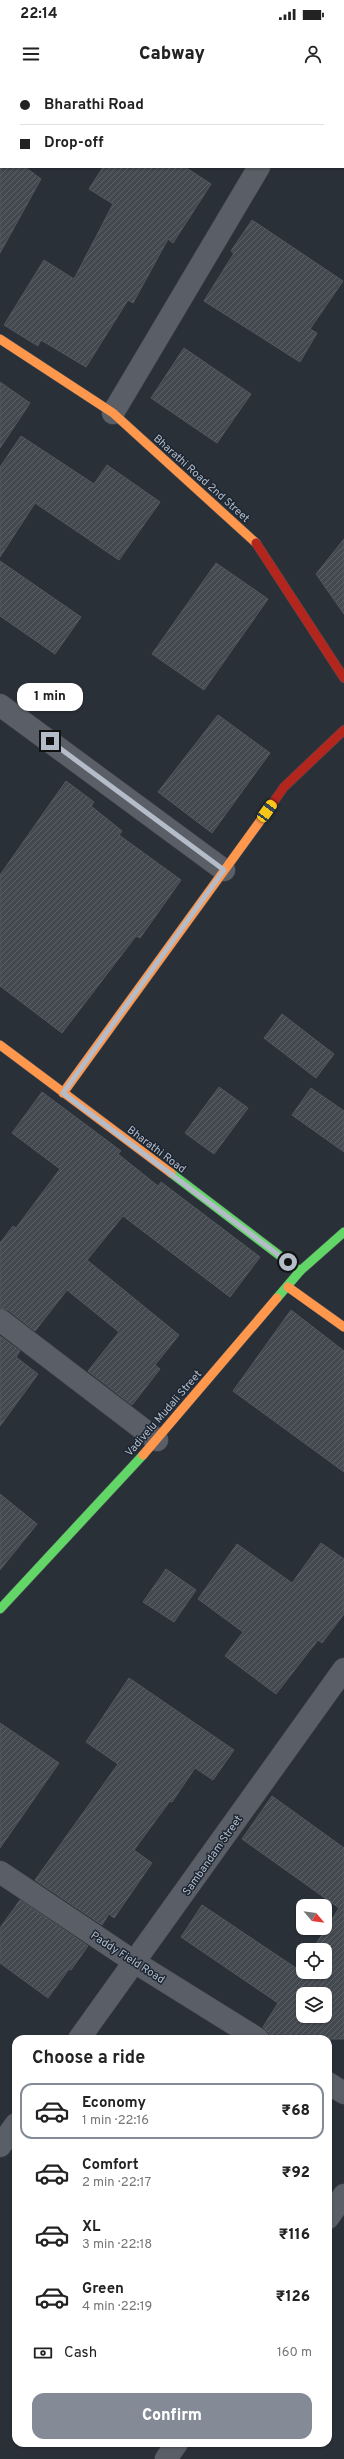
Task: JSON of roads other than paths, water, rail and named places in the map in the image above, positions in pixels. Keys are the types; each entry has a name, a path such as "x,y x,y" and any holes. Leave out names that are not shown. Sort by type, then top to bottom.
{"street":[{"path":"113,413 258,168"},
{"name":"Bharathi Road 2nd Street","path":"0,339 113,413 261,547 344,678"},
{"path":"0,705 224,870"},
{"path":"63,1093 284,787 344,730"},
{"name":"Bharathi Road","path":"0,1045 300,1271"},
{"name":"Vadivelu Mudali Street","path":"0,1609 157,1440 300,1271 344,1232"},
{"path":"288,1287 344,1327"},
{"path":"0,1320 157,1440"},
{"name":"Sambandam Street","path":"82,2035 136,1963 344,1669"},
{"name":"Paddy Field Road","path":"0,1872 136,1963 252,2035"},
{"path":"332,2086 344,2093"},
{"path":"0,2146 12,2130"},
{"path":"332,2212 344,2195"},
{"path":"166,2459 174,2447"}]}
